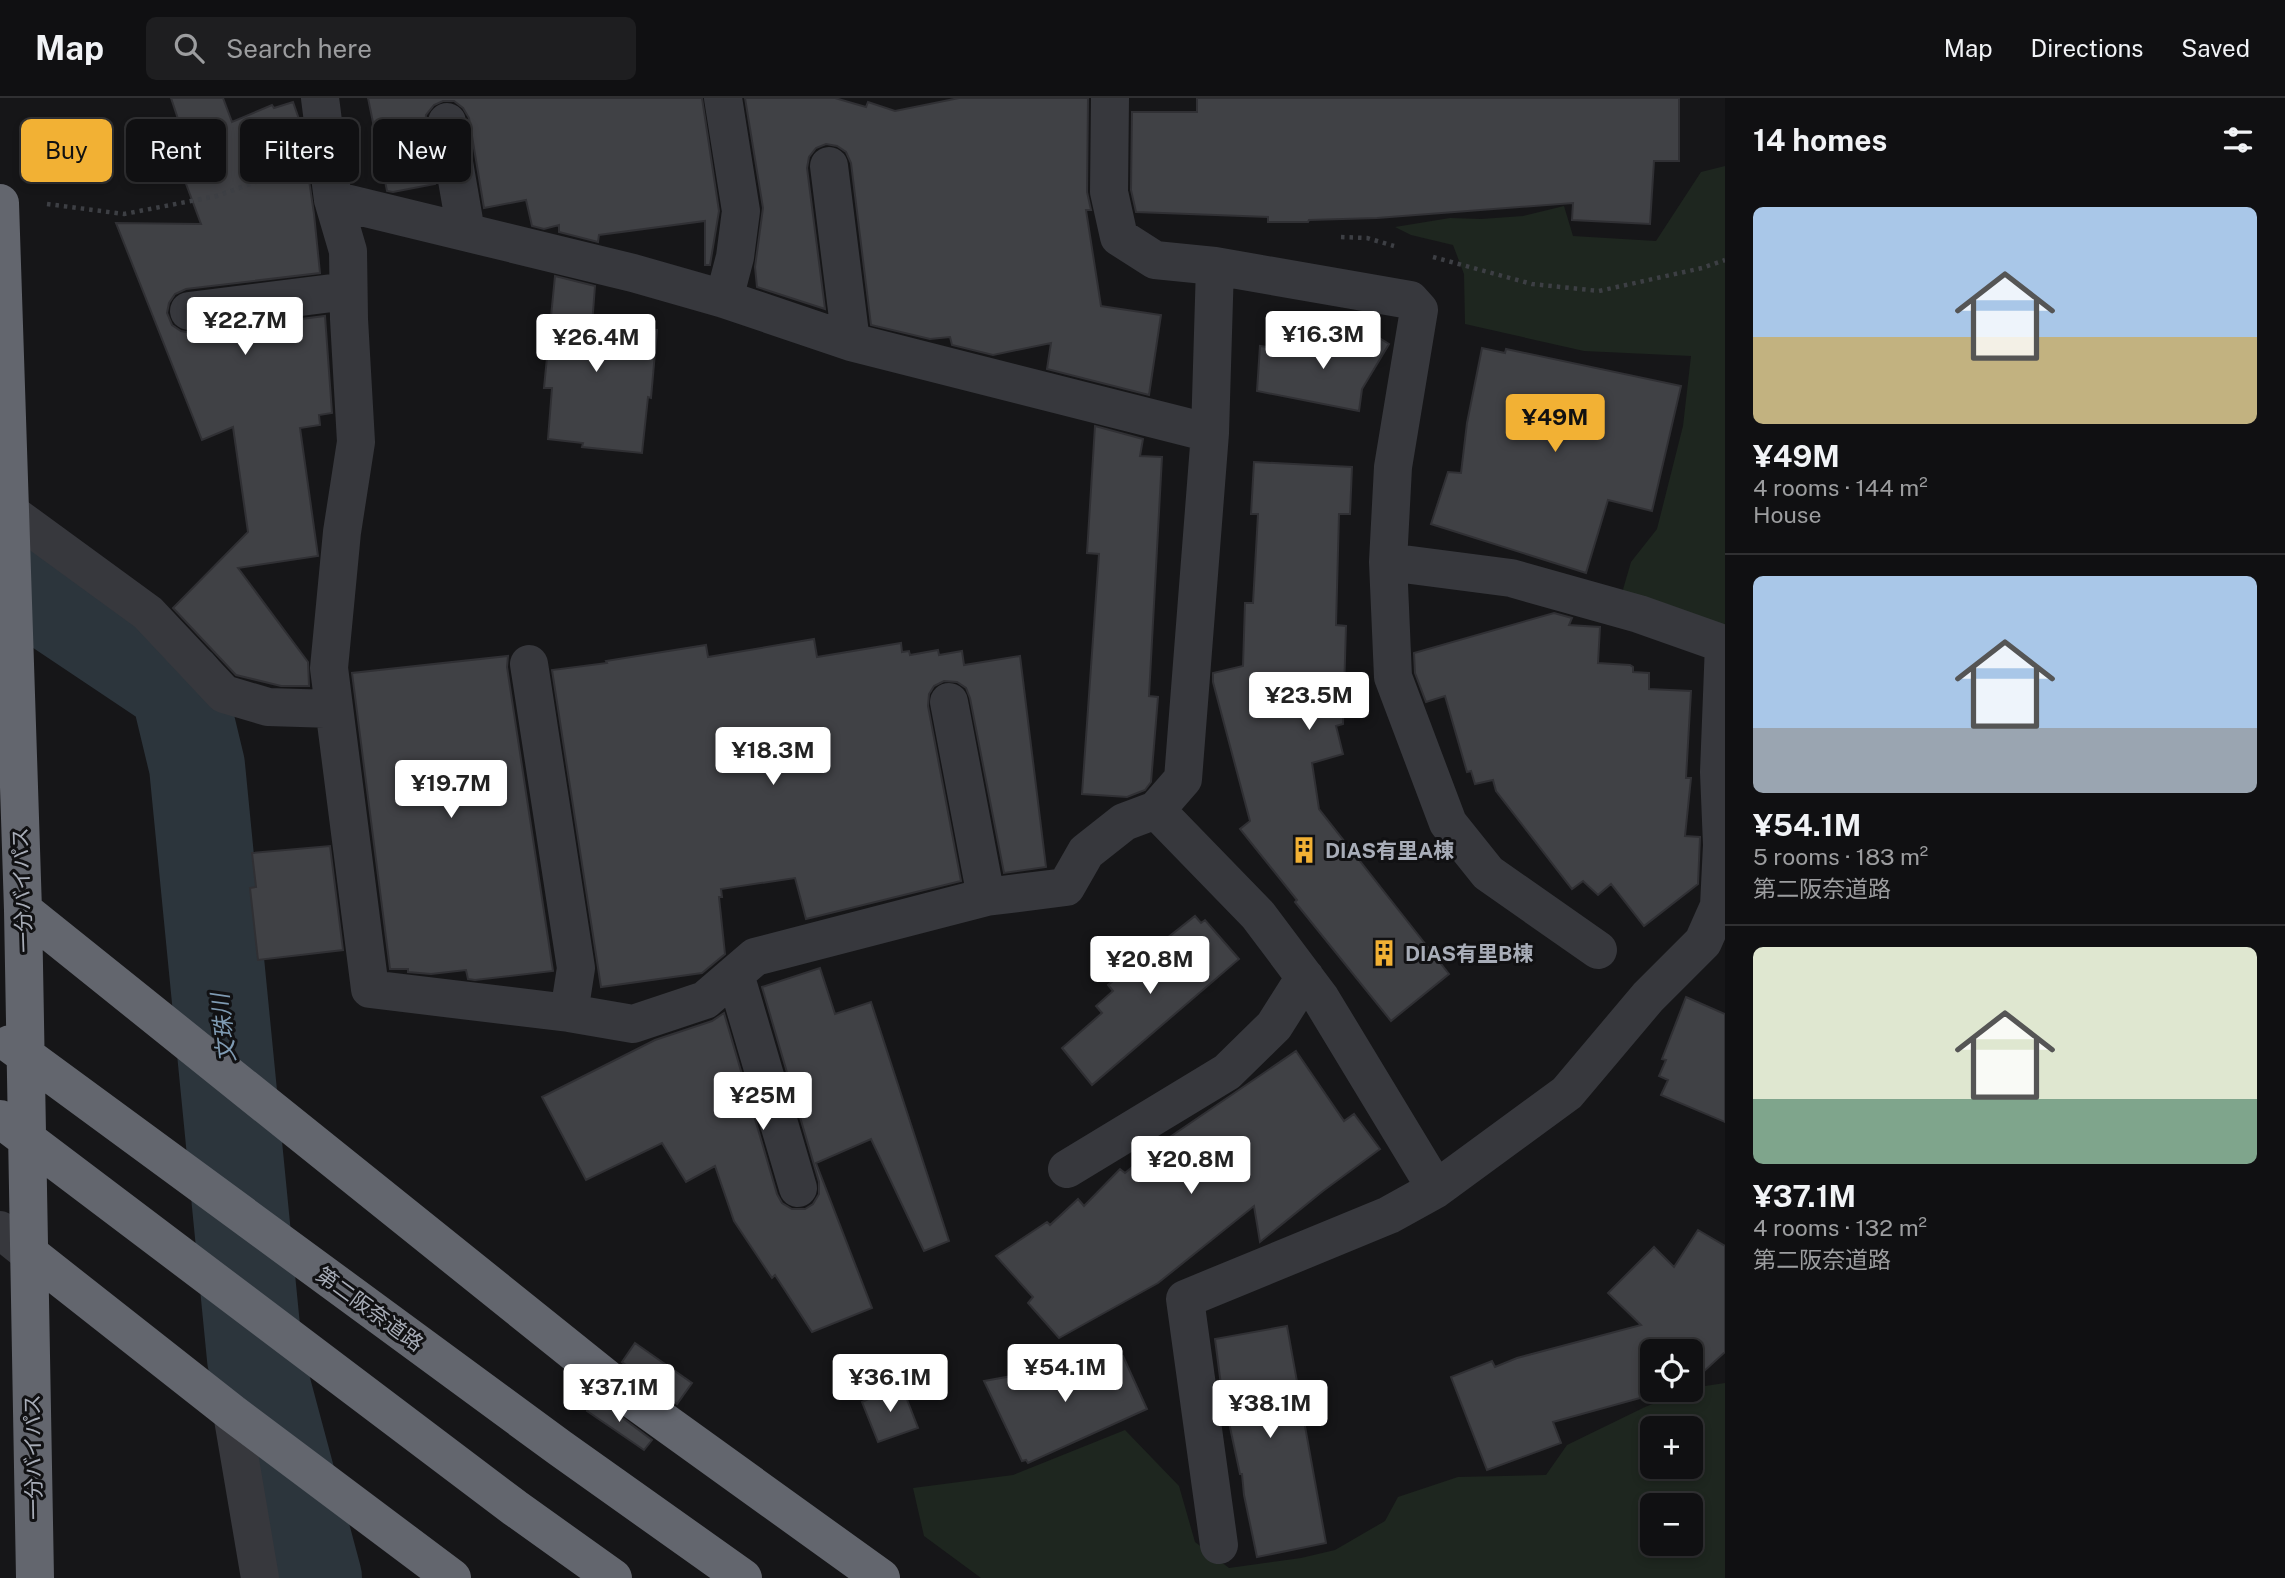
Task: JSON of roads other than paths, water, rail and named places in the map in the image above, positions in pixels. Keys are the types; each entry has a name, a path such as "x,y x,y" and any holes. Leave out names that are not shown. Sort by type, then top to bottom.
{"highway":[{"name":"一分バイパス","path":"0,203 15,658 12,902 30,1254 35,1578"},
{"path":"12,902 631,1398 881,1578"},
{"name":"第二阪奈道路","path":"0,1037 560,1448 743,1578"},
{"path":"0,1119 515,1508 613,1578"},
{"path":"30,1254 232,1413 452,1578"}],"street":[{"path":"320,98 333,200 348,251 356,442 342,532 329,668 370,989 569,1013 633,1024 705,1000 755,957 986,897 1066,887 1086,852 1124,822 1156,810 1183,779 1210,433 1215,266"},
{"path":"723,98 741,211 735,257 724,299"},
{"path":"1110,98 1109,192 1119,237 1155,260 1215,266 1410,300 1419,310 1393,467 1388,562 1393,677 1448,823 1488,873 1598,950"},
{"path":"829,166 851,342"},
{"path":"457,182 466,232"},
{"path":"333,200 633,273 724,299 851,342 1210,433"},
{"path":"189,312 348,291"},
{"path":"11,513 148,613 224,694 268,707 333,709"},
{"path":"1219,1545 1185,1299 1389,1215 1436,1189 1567,1093 1648,997 1703,942 1719,906 1719,772 1724,644 1639,614 1511,578 1388,562"},
{"path":"529,664 576,968 569,1013"},
{"path":"949,702 986,897"},
{"path":"1156,810 1258,915 1306,978 1436,1189"},
{"path":"735,974 798,1188"},
{"path":"1068,1169 1227,1072 1274,1026 1306,978"},
{"path":"0,1230 30,1254"},
{"path":"232,1413 260,1578"}],"waterway":[{"name":"文珠川","path":"0,568 178,687 197,766 255,1358 314,1578"}],"place":[{"name":"DIAS有里A棟","path":"1304,850"},
{"name":"DIAS有里B棟","path":"1384,953"}]}
